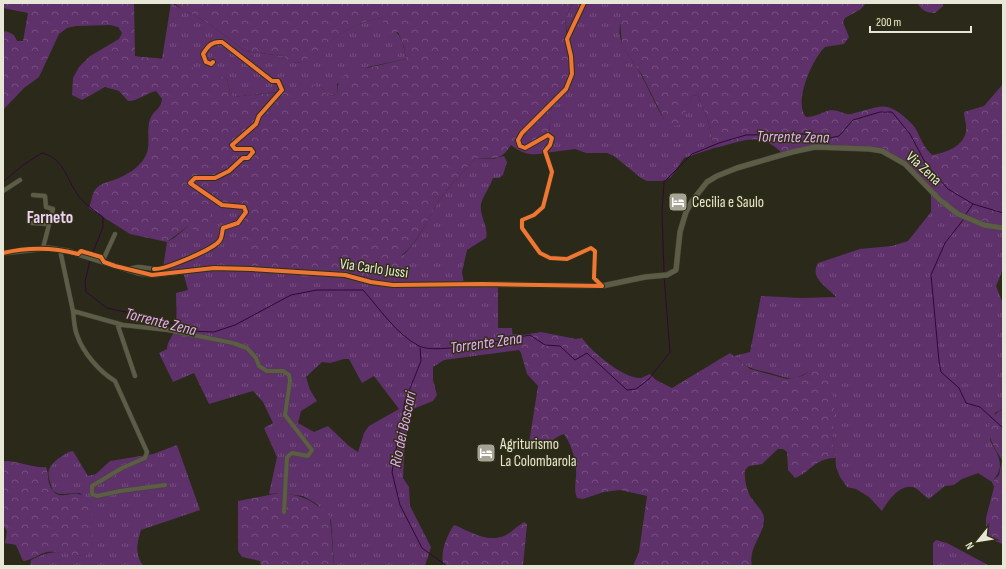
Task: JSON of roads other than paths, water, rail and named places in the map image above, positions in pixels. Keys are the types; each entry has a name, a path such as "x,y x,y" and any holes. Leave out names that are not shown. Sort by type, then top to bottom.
{"street":[{"path":"584,3 567,39 572,56 572,74 566,88 522,133 518,140 520,146 525,148 532,146 548,135 552,138 550,145 545,151 552,172 543,207 534,215 522,220 522,228 540,253 550,258 567,258 591,248 595,251 594,278 602,286"},
{"path":"128,270 136,266 159,269 166,268 214,246 220,240 223,228 238,223 246,212 244,207 238,205 222,205 190,183 195,178 214,178 229,171 243,158 248,158 253,152 252,149 235,149 232,145 256,124 259,116 282,90 281,85 278,81 272,81 222,42 216,42 207,46 203,54 206,62 210,64 213,62"},
{"name":"Via Zena","path":"655,276 664,276 676,270 680,232 686,212 692,201 707,182 717,176 737,168 815,147 870,149 882,151 905,164 940,200 958,214 984,225 1003,228"},
{"path":"3,191 20,180"},
{"path":"32,195 46,196 46,207 53,209 42,248"},
{"path":"32,223 49,224"},
{"path":"101,260 115,234"},
{"name":"Via Carlo Jussi","path":"3,252 42,248 60,250 101,260 128,270 152,275 214,268 251,269 345,275 371,282 393,285 482,284 574,287 602,286 655,276"},
{"path":"60,250 79,341 89,356 108,377 115,381 148,452 145,458 122,468 92,486 92,494 97,496 120,490 165,485"},
{"path":"73,311 117,324 168,330 233,343 247,348 256,358 259,366 267,371 283,371 289,375 290,382 285,415 312,450 308,456 292,453 287,457 284,512"},
{"path":"117,324 135,376"}],"waterway":[{"name":"Torrente Zena","path":"664,273 662,212 664,182 692,154 719,143 746,135 804,134 825,139 839,136 853,120 880,112 892,112 910,134 926,164 948,189 973,204 1003,213"},
{"name":"Torrente Zena","path":"3,182 23,165 42,153 56,160 66,173 78,195 83,201 103,217 103,227 91,257"},
{"path":"966,214 973,204"},
{"path":"963,220 945,243 931,275 941,372 959,388 966,403 980,407 1003,428"},
{"name":"Torrente Zena","path":"90,260 85,282 86,292 107,308 167,321 189,331 214,332 235,325 291,295 317,290 363,290 389,321 403,335 419,346 440,349 456,348 530,335 545,345 560,346 575,360 587,353 627,390 636,389 649,379 670,352 664,276"},
{"name":"Rio dei Boscari","path":"420,348 421,361 405,401 392,472 400,505 422,548 447,566"}],"place":[{"name":"Cecilia e Saulo","path":"678,202"},
{"name":"Agriturismo La Colombarola","path":"486,453"}],"district":[{"name":"Farneto","path":"50,217"}]}
